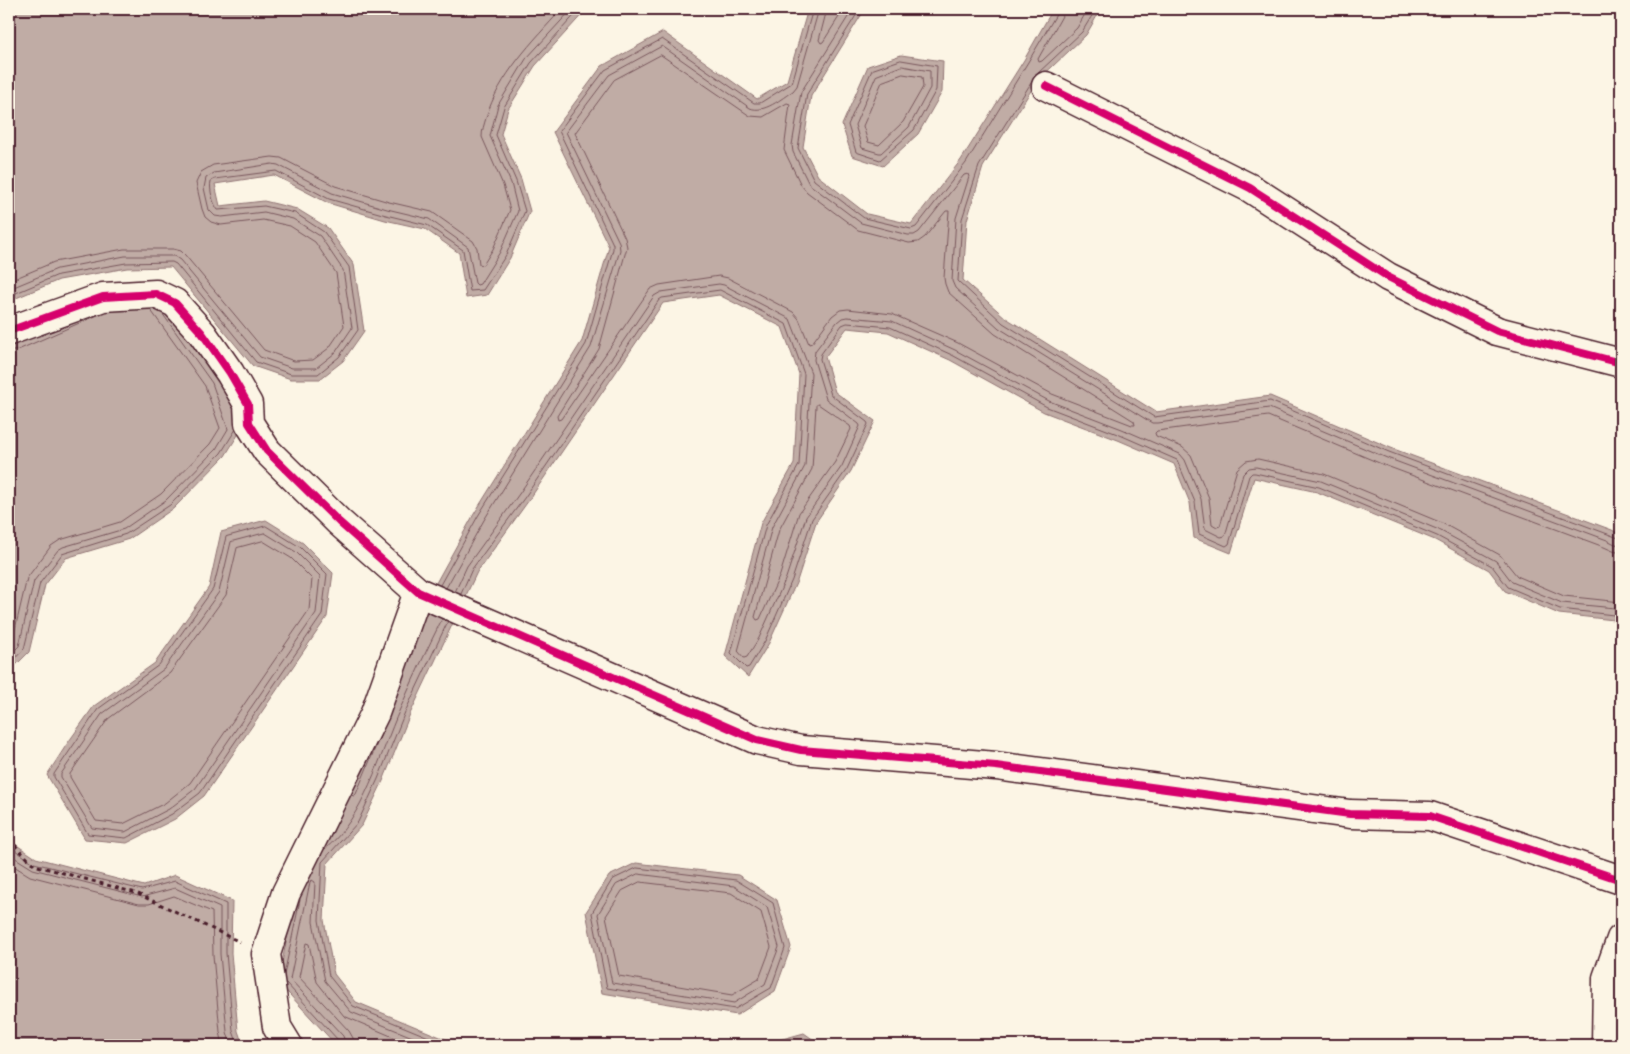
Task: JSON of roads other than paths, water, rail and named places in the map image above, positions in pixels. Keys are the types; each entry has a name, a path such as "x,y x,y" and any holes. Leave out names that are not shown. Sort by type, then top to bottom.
{"street":[{"path":"1046,86 1250,188 1388,277 1497,331 1621,363"},
{"path":"9,331 103,296 156,294 175,303 202,333 230,373 248,404 250,423 267,452 339,522 418,592 757,740 801,750 996,766 1350,814 1430,816 1621,880"},
{"path":"288,1045 277,1027 266,954 286,893 375,713 418,592"},
{"path":"1606,1045 1607,978 1621,939"}],"water":[{"path":"9,9 587,9 535,66 508,109 501,134 521,179 530,211 510,258 487,295 466,298 459,253 425,229 385,220 328,203 274,175 215,184 220,206 264,201 297,209 328,228 354,265 364,331 343,361 320,379 291,379 253,366 171,267 127,268 59,280 9,301"},
{"path":"808,9 865,9 811,96 803,147 818,176 867,214 911,224 961,160 1024,60 1053,9 1101,9 1086,35 1037,81 983,167 967,220 963,280 1006,318 1156,412 1270,396 1391,448 1612,530 1621,535 1621,625 1614,620 1559,614 1505,591 1489,570 1435,540 1317,492 1254,478 1231,553 1194,538 1190,503 1174,464 1044,412 950,360 888,332 847,328 825,357 835,392 875,421 851,471 816,522 797,581 769,643 748,677 725,656 761,523 794,464 799,374 782,327 719,295 663,303 529,500 477,572 410,714 383,781 362,825 327,864 324,920 334,974 356,1002 457,1044 574,1045 336,1045 278,982 301,869 356,728 474,514 582,341 609,247 553,132 602,66 663,32 757,99 787,81"},
{"path":"901,55 943,61 942,92 918,134 883,166 852,156 842,125 868,66"},
{"path":"159,290 222,377 241,430 225,456 174,508 129,539 66,558 45,585 29,652 9,672 9,334"},
{"path":"266,520 303,543 333,573 327,617 204,796 175,819 127,843 85,839 47,775 94,706 155,663 209,587 221,532"},
{"path":"9,840 36,858 144,886 175,875 232,901 231,953 238,1031 243,1045 9,1045"},
{"path":"636,863 738,875 777,900 791,947 775,991 737,1015 602,993 586,912 609,876"},
{"path":"804,1033 821,1045 761,1045"}]}
